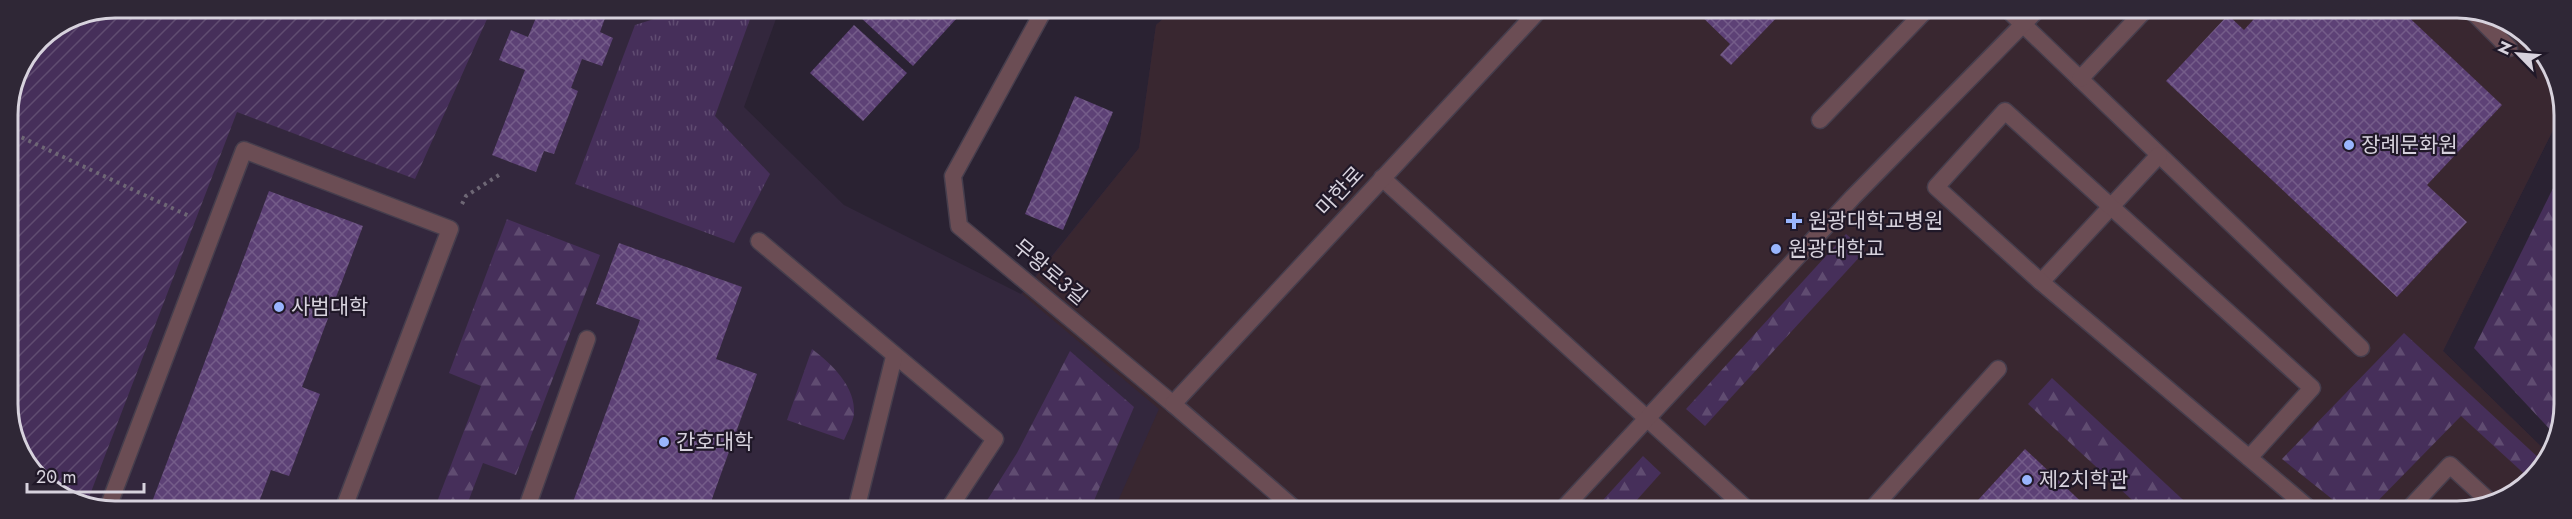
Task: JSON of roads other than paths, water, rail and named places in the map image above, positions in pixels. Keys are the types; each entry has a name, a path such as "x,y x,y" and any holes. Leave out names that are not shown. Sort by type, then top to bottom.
{"street":[{"name":"무왕로3길","path":"1040,18 953,176 959,226 1286,501"},
{"name":"마한로","path":"1173,404 1532,18"},
{"path":"1820,120 1918,18"},
{"path":"2016,18 2361,348"},
{"path":"1570,501 1853,197 2030,18"},
{"path":"2080,79 2138,18"},
{"path":"2483,22 2509,48"},
{"path":"2249,458 2312,388 2005,111 1936,188 2041,282 2249,458 2300,501"},
{"path":"110,501 244,150 450,229 346,501"},
{"path":"2041,282 2159,155"},
{"path":"1382,178 1738,501"},
{"path":"759,241 894,357 995,439 954,501"},
{"path":"529,501 587,339"},
{"path":"858,501 894,357"},
{"path":"1879,501 1998,369"},
{"path":"2417,501 2450,465 2485,497"}],"place":[{"name":"장례문화원","path":"2349,145"},
{"name":"원광대학교병원","path":"1794,221"},
{"name":"원광대학교","path":"1776,249"},
{"name":"사범대학","path":"279,307"},
{"name":"간호대학","path":"664,442"},
{"name":"제2치학관","path":"2027,480"}]}
